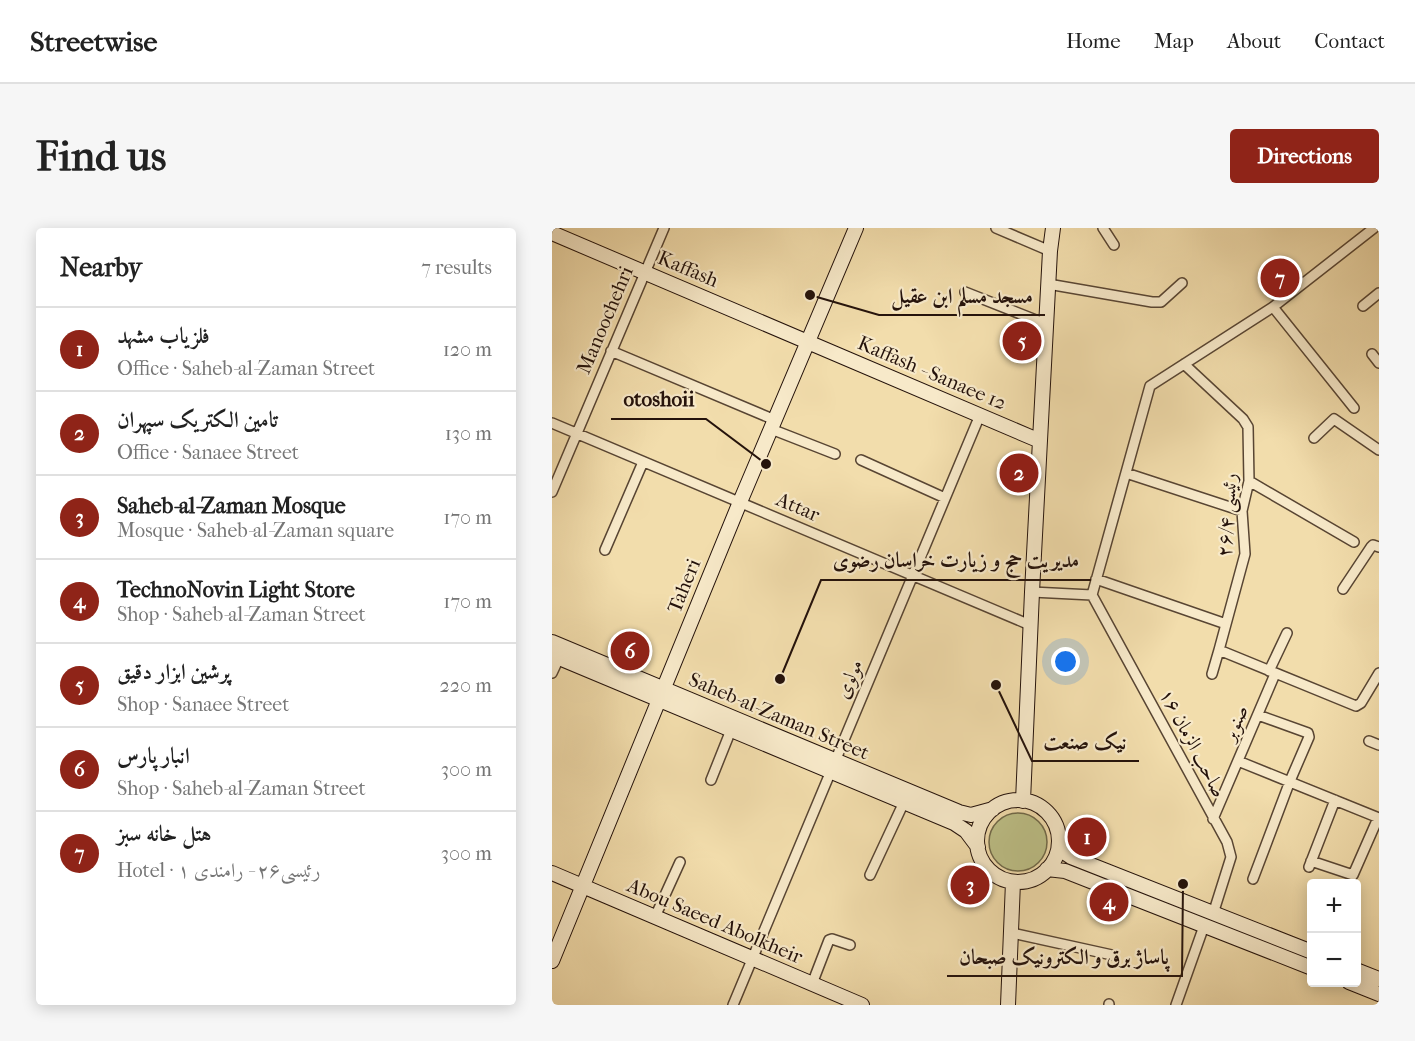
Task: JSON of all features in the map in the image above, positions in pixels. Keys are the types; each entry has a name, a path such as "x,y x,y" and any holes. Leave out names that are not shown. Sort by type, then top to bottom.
{"street":[{"name":"Manoochehri","path":"552,492 664,228"},
{"name":"Taheri","path":"552,961 740,502 856,228"},
{"path":"996,228 1050,251"},
{"path":"1023,801 1030,625 1053,228"},
{"path":"1103,228 1114,245"},
{"path":"1032,592 1092,595 1150,386 1273,307 1374,228"},
{"name":"Kaffash","path":"552,233 808,342"},
{"path":"1048,284 1152,303 1161,302 1182,283"},
{"path":"965,292 1046,324"},
{"path":"1363,306 1379,293"},
{"path":"1273,307 1354,408"},
{"name":"Kaffash - Sanaee 12","path":"808,342 1040,441"},
{"path":"611,351 835,454"},
{"path":"1372,354 1379,363"},
{"name":"رئیسی ۲۶/۴","path":"1184,364 1247,422 1248,481 1242,511 1245,554 1212,675"},
{"name":"مولوی","path":"733,1005 980,415"},
{"path":"1314,438 1334,419 1379,450"},
{"name":"Attar","path":"552,423 1030,625"},
{"path":"861,460 945,498"},
{"path":"604,550 644,462"},
{"path":"1126,473 1242,511"},
{"path":"1248,481 1353,542"},
{"path":"1343,589 1371,547 1376,546"},
{"path":"1096,579 1226,624"},
{"name":"صاحب الزمان ۱۶","path":"1092,595 1227,842 1231,857 1213,914"},
{"name":"صنوبر","path":"1213,819 1258,715 1287,633"},
{"name":"Saheb-al-Zaman Street","path":"552,642 731,730 959,812 971,814 993,809"},
{"path":"1219,650 1356,706 1359,705 1379,673"},
{"path":"552,673 555,657"},
{"name":"Saheb-al-Zaman Street","path":"555,657 661,694 832,765 904,802 954,823 966,831 978,847"},
{"path":"1253,879 1309,735 1258,715"},
{"path":"711,780 731,730"},
{"path":"1369,741 1379,745"},
{"path":"1238,761 1290,781 1379,818 1353,875 1310,864 1335,800"},
{"path":"1059,840 1056,857 1047,870 1034,879 1013,882 994,874 981,857 978,847 981,826 993,809 1002,804 1023,801 1034,804 1051,816 1065,853 1071,857 1307,950"},
{"path":"870,875 904,802"},
{"path":"655,917 680,862"},
{"path":"1047,870 1065,871 1307,966"},
{"name":"Abou Saeed Abolkheir","path":"552,873 862,1005"},
{"path":"1008,1005 1013,882"},
{"path":"1176,1005 1204,926"},
{"path":"1012,933 1112,955"},
{"path":"812,984 829,940 850,945"},
{"path":"1361,972 1379,979"},
{"path":"1361,987 1379,994"}],"green space":[{"path":"1018,813 1034,818 1042,826 1047,842 1042,858 1034,866 1018,871 1002,866 994,858 989,842 994,826 1002,818"}],"place":[{"name":"هتل خانه سبز","path":"1280,278"},
{"name":"مسجد مسلم ابن عقیل","path":"810,295"},
{"name":"پرشین ابزار دقیق","path":"1022,341"},
{"name":"otoshoii","path":"766,464"},
{"name":"تامین الکتریک سپهران","path":"1019,473"},
{"name":"انبار پارس","path":"630,651"},
{"name":"مدیریت حج و زیارت خراسان رضوی","path":"780,679"},
{"name":"نیک صنعت","path":"996,685"},
{"name":"فلزیاب مشهد","path":"1087,837"},
{"name":"پاساژ برق و الکترونیک صبحان","path":"1183,884"},
{"name":"Saheb-al-Zaman Mosque","path":"970,885"},
{"name":"TechnoNovin Light Store","path":"1109,902"}]}
